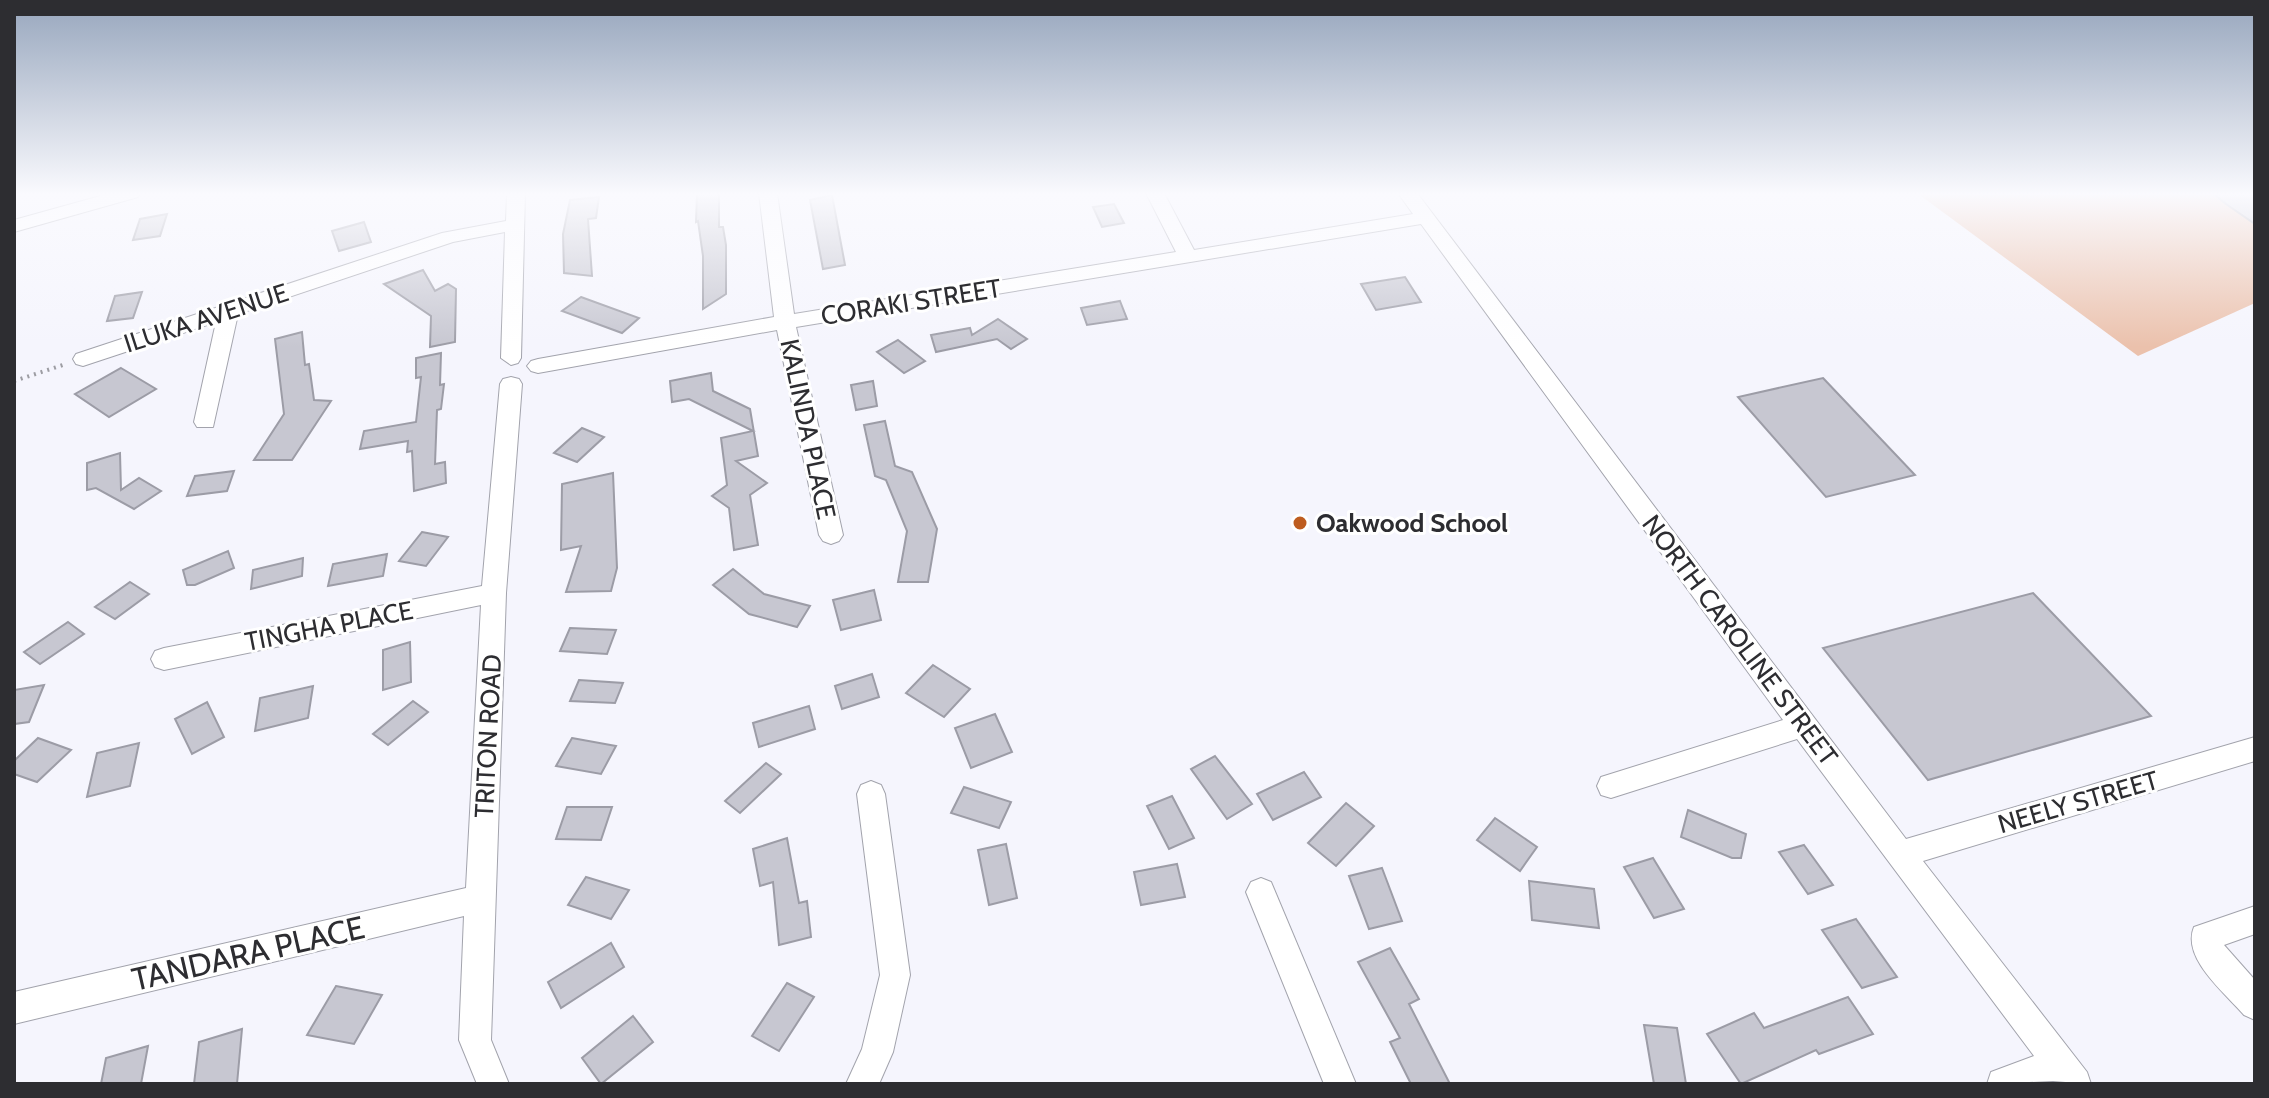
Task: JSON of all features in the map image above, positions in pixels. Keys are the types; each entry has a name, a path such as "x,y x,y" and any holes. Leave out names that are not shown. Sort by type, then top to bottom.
{"street":[{"name":"ILUKA AVENUE","path":"83,359 428,244"},
{"name":"TRITON ROAD","path":"493,1084 475,1040 494,593 511,371 513,244"},
{"name":"KALINDA PLACE","path":"775,244 785,322 831,535"},
{"path":"1182,244 1189,258"},
{"name":"CORAKI STREET","path":"511,371 532,357 538,366 785,322 1270,244"},
{"name":"NORTH CAROLINE STREET","path":"1445,244 2067,1074"},
{"path":"205,422 228,312"},
{"name":"TINGHA PLACE","path":"164,659 494,593"},
{"path":"1611,786 1803,726"},
{"name":"NEELY STREET","path":"1902,854 2255,749"},
{"path":"862,1084 877,1052 895,975 871,794"},
{"path":"1261,892 1340,1084"},
{"name":"TANDARA PLACE","path":"14,1008 482,898"},
{"path":"2255,920 2205,937 2207,948 2255,1004"},
{"path":"2003,1084 2067,1074"}],"path":[{"path":"14,381 83,359"}],"shaded area":[{"path":"1986,244 2255,244 2255,303 2138,356"}],"building":[{"path":"337,244 363,244 339,251"},
{"path":"563,244 590,244 592,276 564,273"},
{"path":"701,244 726,244 726,294 703,309"},
{"path":"818,244 841,244 845,265 823,269"},
{"path":"423,270 435,291 448,284 456,289 455,342 430,347 431,316 384,284"},
{"path":"1405,277 1421,302 1376,310 1361,284"},
{"path":"142,292 133,318 107,321 115,296"},
{"path":"581,297 639,318 622,333 562,311"},
{"path":"1120,301 1127,319 1087,325 1081,308"},
{"path":"998,319 1027,339 1011,349 997,339 936,352 931,335 970,328 972,335"},
{"path":"302,332 305,365 309,364 314,400 331,401 292,460 254,460 284,414 275,339"},
{"path":"898,340 925,361 904,373 877,352"},
{"path":"441,353 440,385 444,384 441,409 437,410 435,464 445,462 446,483 414,491 412,451 407,452 408,441 360,449 364,431 416,422 421,377 416,378 416,358"},
{"path":"121,368 156,389 109,417 75,394"},
{"path":"711,373 713,391 750,409 758,456 736,461 767,483 750,495 758,545 734,550 729,508 712,496 727,485 721,438 753,431 689,399 672,402 670,381"},
{"path":"1823,378 1915,475 1826,497 1738,397"},
{"path":"873,381 877,406 856,410 851,385"},
{"path":"885,421 895,466 912,472 937,529 928,582 898,582 907,531 886,480 875,476 864,425"},
{"path":"582,428 604,437 577,462 554,453"},
{"path":"120,453 121,490 139,478 161,491 134,509 96,488 87,490 87,463"},
{"path":"234,471 227,491 187,496 195,476"},
{"path":"613,473 617,568 611,591 566,592 581,546 561,550 562,484"},
{"path":"422,532 448,537 426,566 399,561"},
{"path":"228,551 234,568 195,585 187,585 183,570"},
{"path":"387,554 383,576 328,586 333,564"},
{"path":"303,558 302,576 251,589 253,570"},
{"path":"733,569 764,594 810,606 797,627 749,614 713,585"},
{"path":"130,582 149,594 115,619 95,607"},
{"path":"874,590 881,620 841,630 833,600"},
{"path":"2033,593 2151,716 1928,780 1823,648"},
{"path":"68,622 84,634 40,664 24,652"},
{"path":"570,628 616,630 607,654 560,651"},
{"path":"410,642 411,682 383,690 383,650"},
{"path":"933,665 970,689 944,717 906,693"},
{"path":"872,674 879,697 842,709 835,686"},
{"path":"579,680 623,683 615,703 570,701"},
{"path":"44,685 29,722 14,724 14,690"},
{"path":"313,686 308,718 255,731 260,698"},
{"path":"413,701 428,712 388,745 373,734"},
{"path":"207,702 224,737 192,754 175,719"},
{"path":"809,706 815,729 759,747 753,723"},
{"path":"995,714 1012,752 971,768 955,728"},
{"path":"38,738 71,750 37,782 14,774 14,761"},
{"path":"572,738 616,746 601,774 556,766"},
{"path":"139,743 130,786 87,797 97,753"},
{"path":"1215,756 1252,804 1227,819 1191,769"},
{"path":"766,763 781,774 740,813 725,801"},
{"path":"1304,772 1321,797 1273,820 1257,794"},
{"path":"964,787 1011,802 999,828 951,813"},
{"path":"1172,796 1194,838 1169,849 1147,806"},
{"path":"1346,803 1374,826 1336,866 1308,843"},
{"path":"567,807 612,807 601,840 556,839"},
{"path":"1688,810 1746,834 1741,858 1732,858 1681,837"},
{"path":"1495,818 1537,847 1520,871 1477,840"},
{"path":"787,838 799,903 807,901 811,937 779,945 773,882 760,886 753,849"},
{"path":"1006,844 1017,898 989,905 978,850"},
{"path":"1804,845 1833,885 1808,894 1779,852"},
{"path":"1653,858 1684,909 1654,918 1624,867"},
{"path":"1177,864 1185,897 1141,905 1134,872"},
{"path":"1382,868 1402,921 1369,929 1349,876"},
{"path":"586,877 629,890 611,919 568,905"},
{"path":"1529,881 1594,889 1599,928 1532,920"},
{"path":"1856,919 1897,977 1862,988 1822,930"},
{"path":"611,943 624,967 561,1008 548,982"},
{"path":"1390,948 1419,999 1409,1004 1450,1084 1411,1084 1390,1042 1400,1038 1358,962"},
{"path":"787,983 814,997 779,1051 752,1036"},
{"path":"336,986 382,995 354,1044 307,1035"},
{"path":"1848,997 1873,1034 1819,1054 1816,1050 1741,1084 1707,1034 1754,1013 1764,1028"},
{"path":"633,1016 653,1042 601,1084 582,1058"},
{"path":"1644,1025 1677,1028 1686,1084 1654,1084"},
{"path":"242,1029 237,1084 194,1084 199,1042"},
{"path":"148,1046 141,1084 101,1084 106,1058"}],"place":[{"name":"Oakwood School","path":"1300,523"}]}
